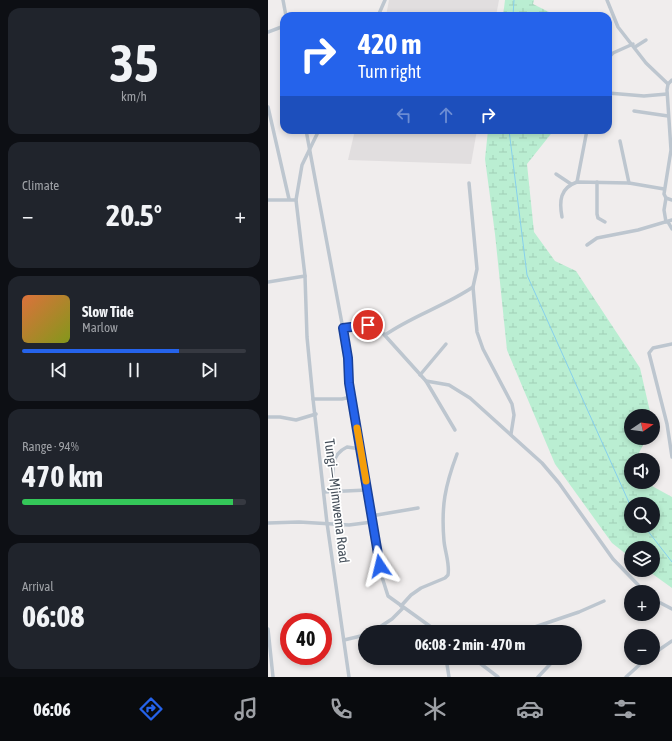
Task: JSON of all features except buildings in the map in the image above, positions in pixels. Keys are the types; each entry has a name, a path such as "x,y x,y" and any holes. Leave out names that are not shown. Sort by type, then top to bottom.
{"street":[{"path":"282,0 284,12"},
{"path":"380,12 385,0"},
{"path":"606,0 611,12"},
{"path":"612,14 618,27 646,63 668,84"},
{"path":"268,32 280,28"},
{"path":"612,54 646,40"},
{"path":"672,80 668,84 667,94 671,150 664,189 666,198 664,212 672,229"},
{"path":"612,93 644,96 667,94"},
{"path":"268,107 289,199"},
{"path":"634,111 668,116"},
{"path":"307,134 343,328 348,358 351,397 361,449 372,522 385,587 388,596 428,625"},
{"name":"Tungi—Mjimwema Road","path":"317,134 302,165 296,200 305,276 307,328 313,399 316,414 327,523 350,677"},
{"path":"577,182 586,134"},
{"path":"620,141 629,183"},
{"path":"556,174 571,184"},
{"path":"562,217 561,196 566,187 577,182 629,183 664,189"},
{"path":"597,182 597,214 598,218 605,222"},
{"path":"469,183 477,269 473,287 479,340 514,410 511,434"},
{"path":"666,198 672,200"},
{"path":"268,200 296,200"},
{"path":"587,245 597,238 638,230 669,221"},
{"path":"268,282 305,276"},
{"path":"385,335 409,320 445,304 473,287"},
{"path":"343,328 373,326 385,335 426,381 455,430"},
{"path":"420,375 446,344"},
{"path":"672,344 653,348 649,353 667,424 672,457"},
{"path":"426,381 440,382 460,390 511,434 550,473 613,559 638,585"},
{"path":"313,399 345,399 351,397"},
{"path":"268,417 280,417 296,420 316,414"},
{"path":"335,491 332,464 335,459 339,453 348,447 361,449"},
{"path":"383,625 392,619 417,590 445,578 448,575 442,519 443,500 457,454"},
{"path":"324,492 367,490"},
{"path":"371,516 418,508"},
{"path":"268,523 327,523 349,525 372,522"},
{"path":"541,625 579,612 604,601"},
{"path":"660,603 672,609"},
{"path":"268,629 274,677"},
{"path":"344,640 358,637"},
{"path":"660,649 672,640"},
{"path":"447,665 449,677"},
{"path":"482,665 498,677"},
{"path":"538,677 549,665"},
{"path":"626,677 640,665"}],"shaded area":[{"path":"389,0 499,0 497,12 387,12"},
{"path":"354,134 476,134 471,164 348,160"}],"green space":[{"path":"505,0 534,0 533,4 549,12 504,12"},
{"path":"488,134 551,134 527,164 534,232 555,261 576,271 640,368 649,409 624,409 624,445 643,445 639,453 624,453 624,489 657,489 672,497 672,588 657,577 660,577 660,541 624,541 624,552 612,543 555,464 507,350 495,234 485,159"}],"waterway":[{"path":"513,12 514,0"},
{"path":"509,134 527,275 627,497"},
{"path":"649,533 672,562"}],"slow traffic":[{"path":"357,428 366,481"}],"route":[{"path":"368,325 343,328 348,358 349,383 380,566"}]}
